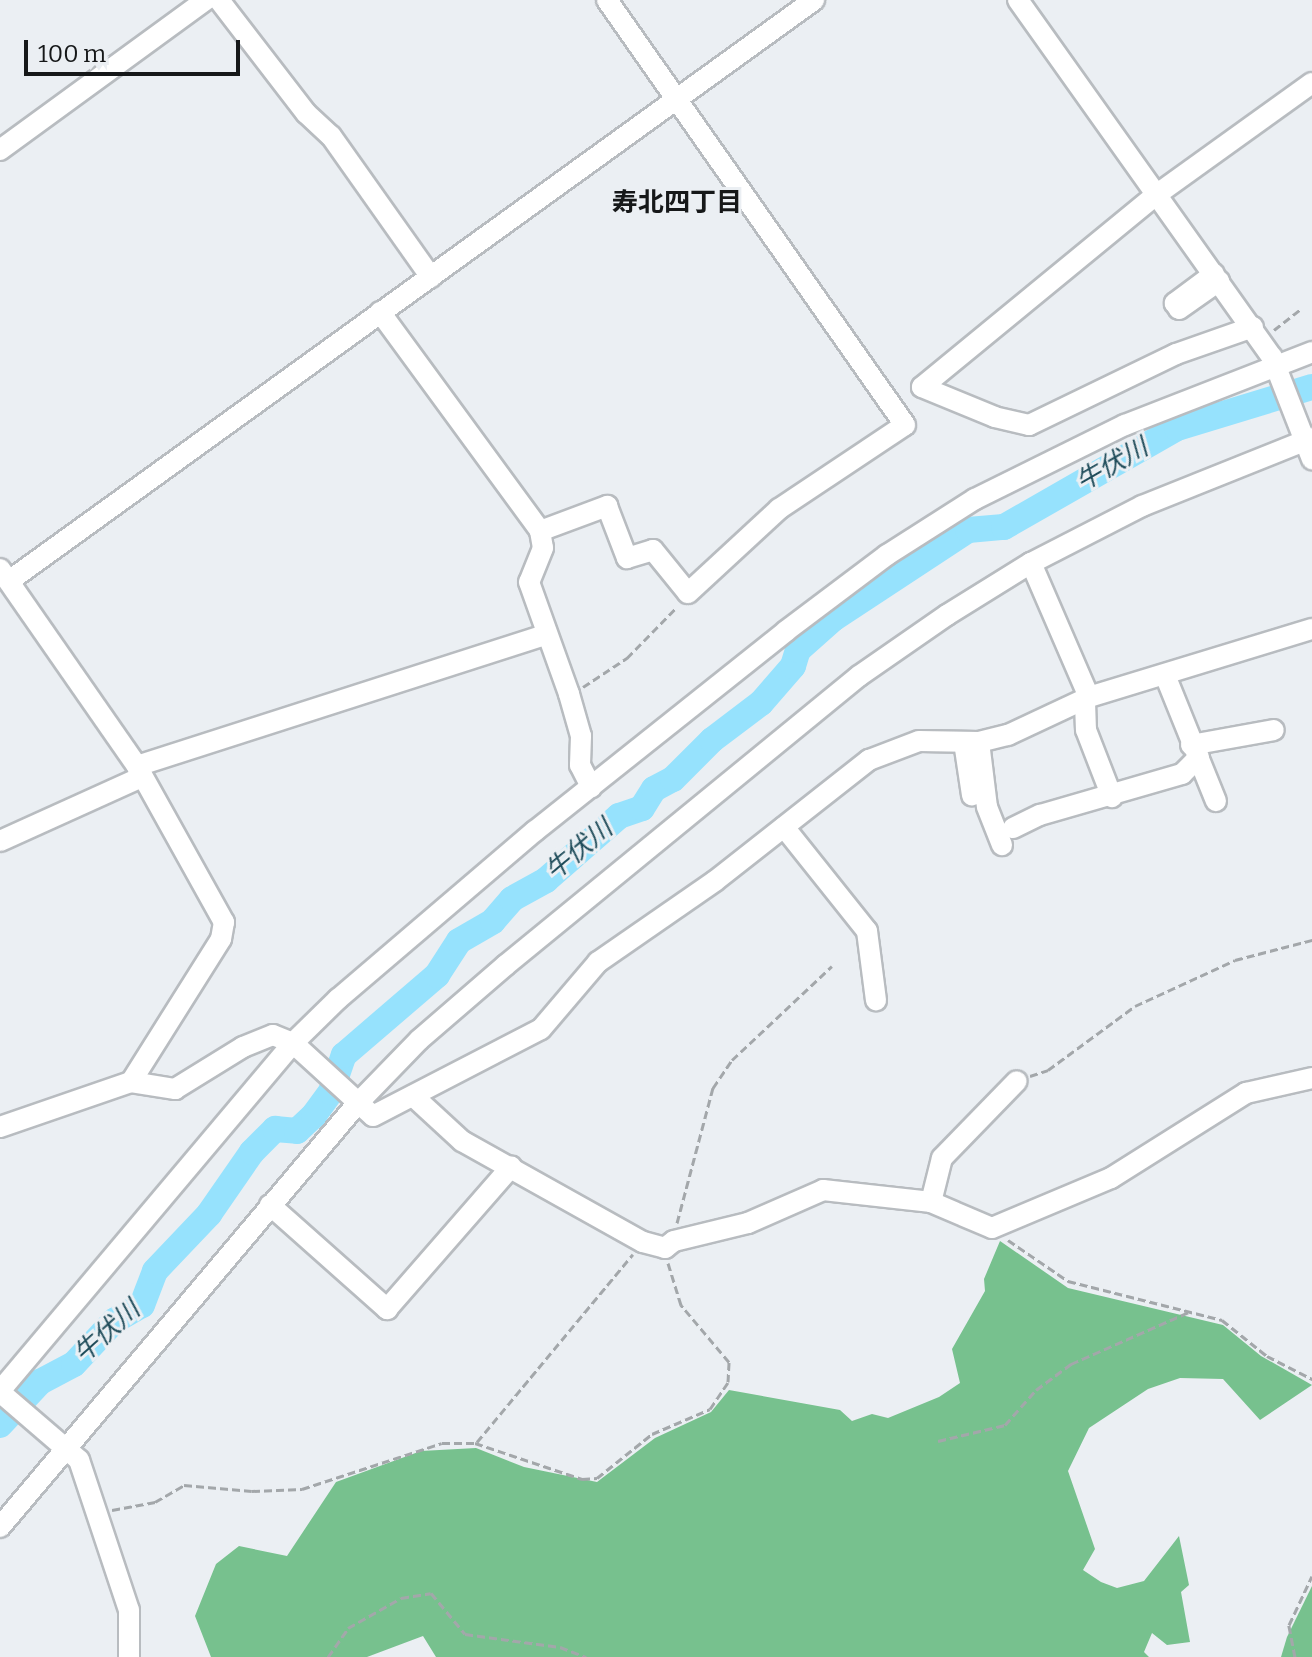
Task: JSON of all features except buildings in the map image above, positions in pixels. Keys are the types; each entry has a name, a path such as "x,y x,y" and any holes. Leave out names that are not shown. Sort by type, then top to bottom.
{"street":[{"path":"0,150 206,0"},
{"path":"219,0 306,113 331,136 431,277"},
{"path":"540,531 607,506 627,558 653,550 688,593 779,509 905,425 607,0"},
{"path":"131,1082 221,939 224,922 139,772 5,575 431,277 814,0"},
{"path":"0,1527 59,1442 270,1205 352,1100 506,965 859,676 1031,563 1167,495 1308,442 1278,368 1258,336 1018,0"},
{"path":"1258,336 1176,354 1029,425 995,417 922,387 1156,195 1312,83"},
{"path":"380,312 540,531 543,548 529,582 545,635 569,694 581,736 580,765 591,787"},
{"path":"129,1657 129,1610 79,1460 0,1391 297,1048 458,895 786,631 934,523 1078,446 1312,352"},
{"path":"1031,563 1087,699 1086,730 1112,797"},
{"path":"0,1127 131,1082 175,1089 243,1047 273,1035 297,1048 373,1116 541,1029 598,962 784,827 869,760 895,747 919,741 972,742 1008,735 1087,699 1312,629"},
{"path":"0,841 139,772 545,635"},
{"path":"1165,675 1216,801"},
{"path":"972,742 987,807 1008,837 1040,815 1112,797 1182,774 1195,751 1274,730"},
{"path":"972,742 973,803"},
{"path":"784,827 867,931 876,1000"},
{"path":"413,1096 462,1141 643,1242 670,1244 748,1223 823,1190 931,1202 992,1228 1111,1178 1246,1093 1312,1078"},
{"path":"931,1202 942,1158 1017,1081"},
{"path":"270,1205 387,1309 511,1167"}],"path":[{"path":"1258,336 1300,310"},
{"path":"569,694 627,658 688,593"},
{"path":"1017,1081 1048,1070 1135,1006 1235,960 1312,940"},
{"path":"96,1506 120,1512 155,1502 184,1485 252,1491 302,1489 419,1447 475,1443 582,1479 597,1478 652,1434 721,1399 729,1362 721,1346 681,1305 670,1244 677,1211 713,1088 732,1060 832,966"},
{"path":"992,1228 1068,1281 1222,1320 1267,1356 1312,1379"},
{"path":"475,1443 643,1242"},
{"path":"938,1441 1005,1425 1036,1390 1071,1364 1192,1310"},
{"path":"1295,1657 1289,1625 1312,1576"},
{"path":"328,1657 348,1628 401,1598 431,1593 465,1634 560,1647 586,1657"}],"green space":[{"path":"1000,1241 1068,1288 1223,1325 1261,1356 1312,1385 1260,1420 1223,1379 1180,1378 1148,1389 1089,1428 1068,1471 1095,1549 1083,1570 1101,1582 1117,1588 1144,1581 1179,1536 1189,1585 1181,1592 1190,1642 1167,1645 1152,1633 1144,1652 1149,1657 436,1657 423,1636 367,1657 211,1657 195,1616 216,1564 239,1546 287,1556 336,1482 421,1451 476,1448 524,1467 597,1482 655,1438 711,1412 729,1390 840,1410 852,1421 872,1414 888,1418 939,1397 960,1383 952,1349 985,1291 984,1279"},
{"path":"1312,1586 1312,1657 1281,1657 1287,1637"}],"waterway":[{"name":"牛伏川","path":"0,1425 40,1382 74,1364 114,1321 142,1305 155,1271 209,1214 252,1152 275,1129 297,1131 314,1115 331,1092 344,1055 437,975 459,941 493,921 512,899 546,880 619,816 642,808 654,789 673,779 712,740 761,703 793,666 798,650 833,619 968,530 1004,527 1177,428 1312,387"}],"district":[{"name":"寿北四丁目","path":"677,203"}]}
